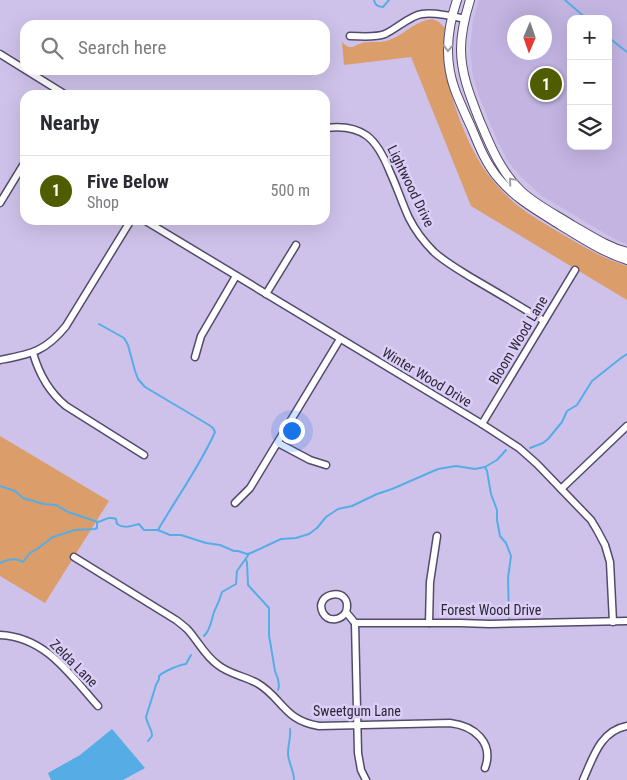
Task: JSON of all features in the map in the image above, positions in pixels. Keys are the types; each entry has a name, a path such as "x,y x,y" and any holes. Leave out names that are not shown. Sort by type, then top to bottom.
{"street":[{"path":"456,0 449,28 448,61 451,76 454,89 490,168 524,202 600,250 627,260"},
{"path":"470,0 461,46 467,90 497,160 522,191 537,204 602,242 627,252"},
{"path":"350,36 380,36 416,15 422,14 465,19"},
{"path":"0,54 20,67"},
{"path":"33,75 57,90"},
{"name":"Lightwood Drive","path":"330,127 338,126 350,128 362,132 373,140 382,153 410,219 429,247 448,263 544,321"},
{"path":"0,203 20,170"},
{"path":"0,360 33,353 50,343 66,326 127,225"},
{"name":"Winter Wood Drive","path":"152,225 482,424 526,455 591,520 605,545 611,571 613,622"},
{"path":"266,294 296,245"},
{"name":"Bloom Wood Lane","path":"482,424 575,270"},
{"path":"195,357 201,336 236,276"},
{"path":"235,503 250,488 340,339"},
{"path":"33,353 46,385 60,401 144,455"},
{"path":"562,489 627,426"},
{"path":"278,443 310,460 326,465"},
{"path":"428,622 430,582 437,536"},
{"name":"Sweetgum Lane","path":"74,557 176,620 188,630 219,667 258,684 297,719 319,726 458,724 470,729 484,743 488,754 485,768"},
{"path":"330,595 340,595 346,601 348,608 346,612 338,620 332,620 323,613 323,602 330,595"},
{"path":"346,612 356,623 358,753 361,770 366,780"},
{"name":"Forest Wood Drive","path":"356,623 428,622 490,624 627,621"},
{"name":"Zelda Lane","path":"0,635 22,639 44,649 98,706"},
{"path":"582,780 603,738 617,728 627,726"}],"shaded area":[{"path":"479,0 627,0 627,244 616,240 542,196 509,163 496,138 479,96 473,77 470,49 473,20"},
{"path":"432,19 439,22 445,28 444,54 448,83 470,144 484,169 504,193 528,213 593,252 627,266 627,300 471,206 411,57 344,65 342,42 350,47 365,42 386,41 419,23"},
{"path":"0,436 109,501 45,603 0,576"}],"water":[{"path":"112,729 145,768 123,780 51,780 48,773 80,755"}],"waterway":[{"path":"374,0 380,7 383,7 389,0"},
{"path":"565,0 582,15"},
{"path":"612,40 627,52"},
{"path":"99,324 124,338 128,345 138,379 145,387 209,425 215,432 158,530"},
{"path":"530,448 548,439 562,422 567,411 577,405 592,381 627,354"},
{"path":"0,486 15,491 23,498 44,504 56,505 68,512 98,522 114,518 117,524 122,526 128,527 139,524 144,530 158,530 170,535 181,535 247,554 281,539 296,538 309,534 326,517 338,509 352,506 438,469 456,466 475,469 485,467 497,460 506,450"},
{"path":"485,467 497,510 500,536 506,543 511,556 508,578 509,619"},
{"path":"0,563 12,559 18,559 23,562 30,553 53,537 75,530 95,529 97,528 97,523"},
{"path":"204,636 209,628 222,592 236,584 237,571 249,554"},
{"path":"246,559 248,585 269,608 269,635 278,679 278,690"},
{"path":"148,741 152,736 146,717 159,676 172,668 186,664 191,655"},
{"path":"290,729 288,756 294,780"}],"place":[{"name":"Five Below","path":"546,84"}]}
